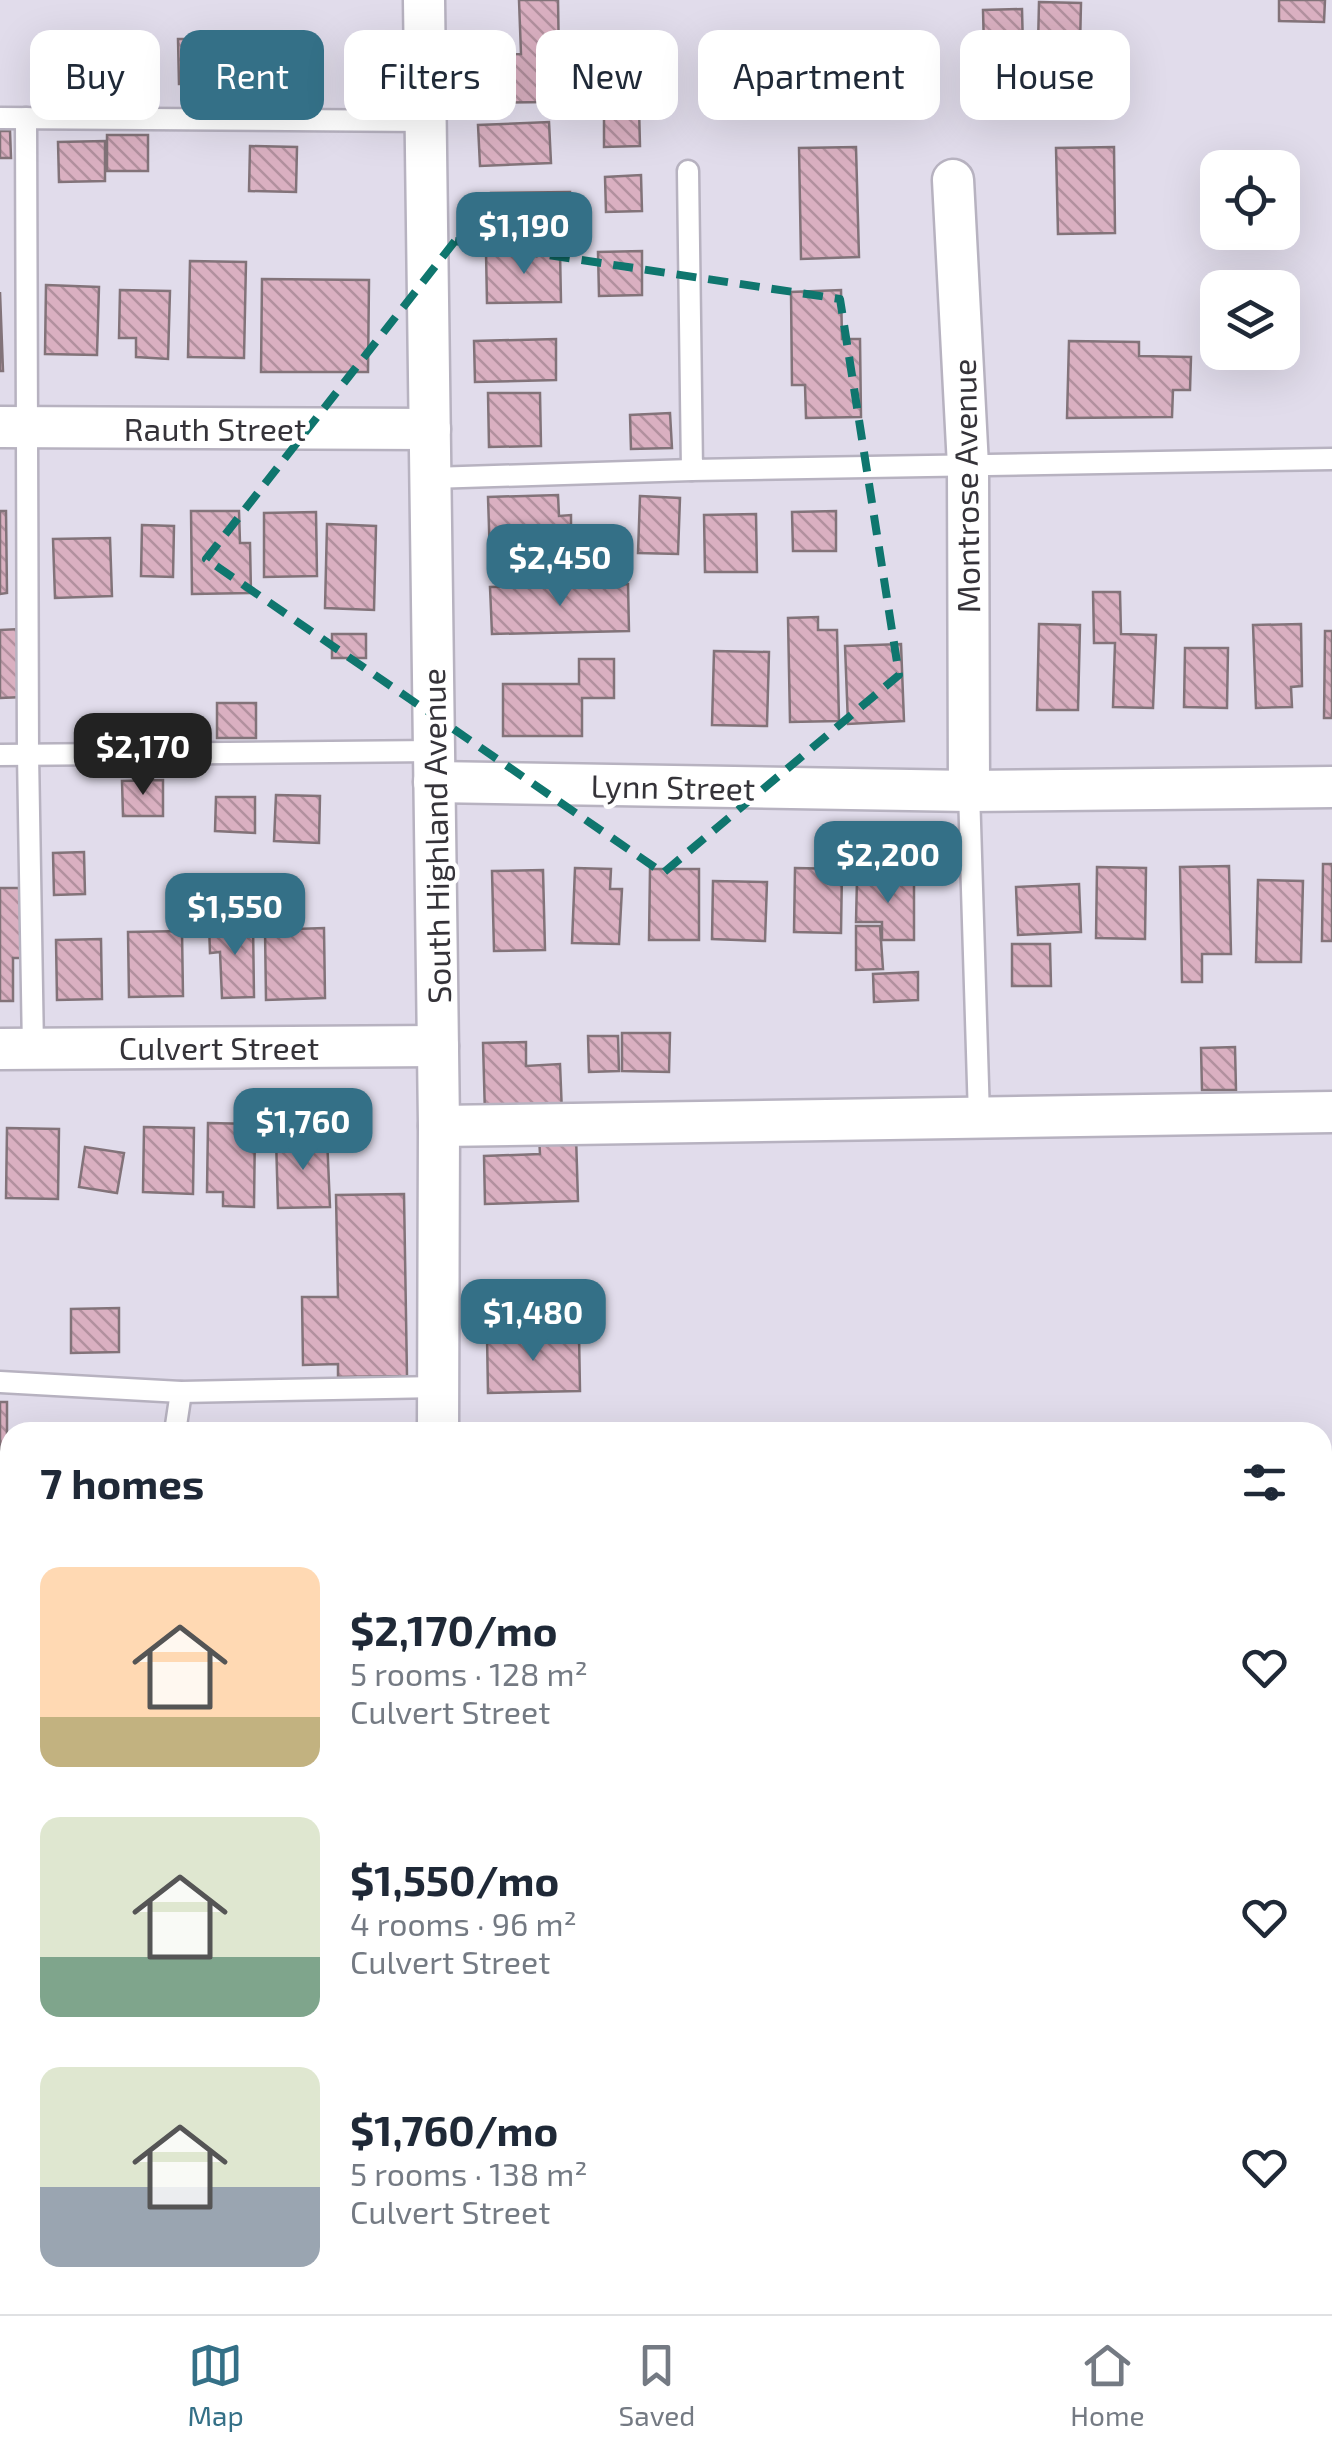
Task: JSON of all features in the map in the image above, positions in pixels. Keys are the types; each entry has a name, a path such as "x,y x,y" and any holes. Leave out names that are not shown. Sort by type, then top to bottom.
{"street":[{"name":"South Highland Avenue","path":"424,0 439,1126 438,1422"},
{"name":"Montrose Avenue","path":"953,180 968,466 969,791"},
{"name":"Rauth Street","path":"13,427 430,430"},
{"name":"Lynn Street","path":"434,766 969,791 1332,788"},
{"name":"Culvert Street","path":"17,1049 438,1046"},
{"path":"439,1126 1332,1112"}],"lane":[{"path":"0,118 428,122"},
{"path":"17,1049 28,754 13,427 26,118"},
{"path":"688,171 692,470"},
{"path":"431,478 1332,460"},
{"path":"0,754 434,766"},
{"path":"969,791 979,1117"},
{"path":"0,1382 181,1392 438,1387"},
{"path":"176,1422 181,1392"}],"highlighted area":[{"path":"455,241 840,299 899,675 663,873 206,559"}],"building":[{"path":"519,0 558,0 558,30 536,30 536,102 516,102 516,54 521,54"},
{"path":"1279,0 1325,0 1324,22 1279,21"},
{"path":"1039,2 1081,3 1080,30 1038,30"},
{"path":"1022,9 1023,30 984,30 983,10"},
{"path":"178,39 180,39 180,84"},
{"path":"604,120 639,120 640,146 604,147"},
{"path":"549,122 551,163 480,166 478,125"},
{"path":"0,131 10,131 11,158 0,158"},
{"path":"107,135 148,135 148,171 107,171"},
{"path":"105,141 105,181 59,182 58,142"},
{"path":"250,146 297,147 296,192 249,191"},
{"path":"856,147 859,257 801,259 799,148"},
{"path":"1114,147 1115,233 1058,234 1056,148"},
{"path":"641,175 642,211 606,212 605,177"},
{"path":"570,192 570,221 544,221 545,241 492,241 491,193"},
{"path":"560,251 561,302 487,303 486,252"},
{"path":"642,251 642,295 599,296 598,252"},
{"path":"190,261 246,262 244,358 188,357"},
{"path":"262,279 369,280 368,372 261,372"},
{"path":"46,285 99,287 97,355 45,354"},
{"path":"120,290 170,291 168,359 136,357 136,338 119,338"},
{"path":"841,290 842,339 860,339 861,417 806,418 805,385 792,385 791,292"},
{"path":"0,292 3,371 0,371"},
{"path":"556,339 556,380 475,382 474,341"},
{"path":"1069,341 1139,342 1139,356 1191,357 1190,390 1173,390 1172,417 1067,418"},
{"path":"488,393 540,393 541,446 489,447"},
{"path":"670,413 672,448 631,449 630,415"},
{"path":"558,495 559,516 571,515 571,556 490,558 488,497"},
{"path":"640,496 680,498 678,554 638,553"},
{"path":"0,511 6,511 7,593 0,594"},
{"path":"191,511 239,511 240,543 250,543 251,593 192,594"},
{"path":"836,511 836,551 793,551 792,512"},
{"path":"316,512 317,576 264,577 264,513"},
{"path":"756,514 757,572 705,572 704,515"},
{"path":"327,524 376,526 374,610 325,608"},
{"path":"142,525 174,526 173,577 141,576"},
{"path":"110,538 112,596 55,598 53,539"},
{"path":"628,584 629,631 492,634 490,587"},
{"path":"1093,592 1120,592 1121,634 1156,635 1153,708 1113,707 1115,643 1094,643"},
{"path":"818,617 818,630 837,630 839,721 790,722 788,618"},
{"path":"1039,624 1080,625 1078,710 1037,710"},
{"path":"1301,624 1302,686 1291,687 1292,707 1256,708 1253,625"},
{"path":"20,629 23,697 0,698 0,630"},
{"path":"1325,631 1332,631 1332,718 1324,718"},
{"path":"332,634 366,634 366,658 332,658"},
{"path":"901,644 904,721 848,724 845,646"},
{"path":"1185,648 1228,648 1227,708 1184,707"},
{"path":"714,651 769,652 767,726 712,725"},
{"path":"579,659 614,659 614,698 582,698 582,736 503,736 503,684 579,684"},
{"path":"217,703 256,703 256,738 217,738"},
{"path":"163,780 163,816 123,816 122,781"},
{"path":"276,795 320,796 319,843 274,841"},
{"path":"216,797 255,797 255,833 215,831"},
{"path":"84,852 85,894 54,895 53,853"},
{"path":"1323,864 1332,864 1332,941 1322,941"},
{"path":"1229,866 1231,954 1202,954 1202,982 1182,982 1180,867"},
{"path":"1097,867 1146,868 1145,939 1096,938"},
{"path":"575,868 611,869 610,889 622,889 619,944 572,943"},
{"path":"795,868 842,869 841,933 794,932"},
{"path":"650,869 699,869 699,940 649,940"},
{"path":"543,870 545,950 494,951 492,871"},
{"path":"857,879 914,879 914,940 882,940 882,922 856,922"},
{"path":"1258,880 1303,881 1301,962 1256,962"},
{"path":"713,881 767,882 765,941 712,939"},
{"path":"1079,884 1081,932 1018,935 1016,887"},
{"path":"0,888 24,888 24,958 13,958 13,1001 0,1001"},
{"path":"253,923 254,997 222,998 220,952 210,953 209,925"},
{"path":"856,926 880,926 883,969 856,970"},
{"path":"324,928 325,998 266,1000 265,930"},
{"path":"182,931 183,996 129,997 128,932"},
{"path":"101,939 102,999 57,1000 56,940"},
{"path":"1012,944 1050,944 1051,986 1012,986"},
{"path":"918,972 918,1000 874,1002 873,974"},
{"path":"622,1033 670,1033 669,1072 622,1071"},
{"path":"588,1036 618,1036 619,1071 589,1072"},
{"path":"526,1042 526,1066 560,1064 562,1113 485,1115 483,1043"},
{"path":"1235,1047 1236,1090 1202,1090 1201,1048"},
{"path":"208,1123 255,1124 254,1207 223,1206 223,1192 207,1192"},
{"path":"144,1127 194,1128 193,1194 143,1192"},
{"path":"7,1128 59,1129 58,1199 6,1198"},
{"path":"576,1135 578,1201 485,1204 484,1156 540,1154 539,1136"},
{"path":"327,1137 330,1207 278,1208 276,1138"},
{"path":"85,1147 124,1153 117,1193 79,1187"},
{"path":"404,1194 407,1376 338,1377 338,1364 303,1365 302,1297 338,1297 336,1195"},
{"path":"119,1308 119,1352 71,1353 71,1309"},
{"path":"579,1334 580,1391 488,1393 487,1336"},
{"path":"0,1402 7,1402 7,1422 0,1422"}]}
